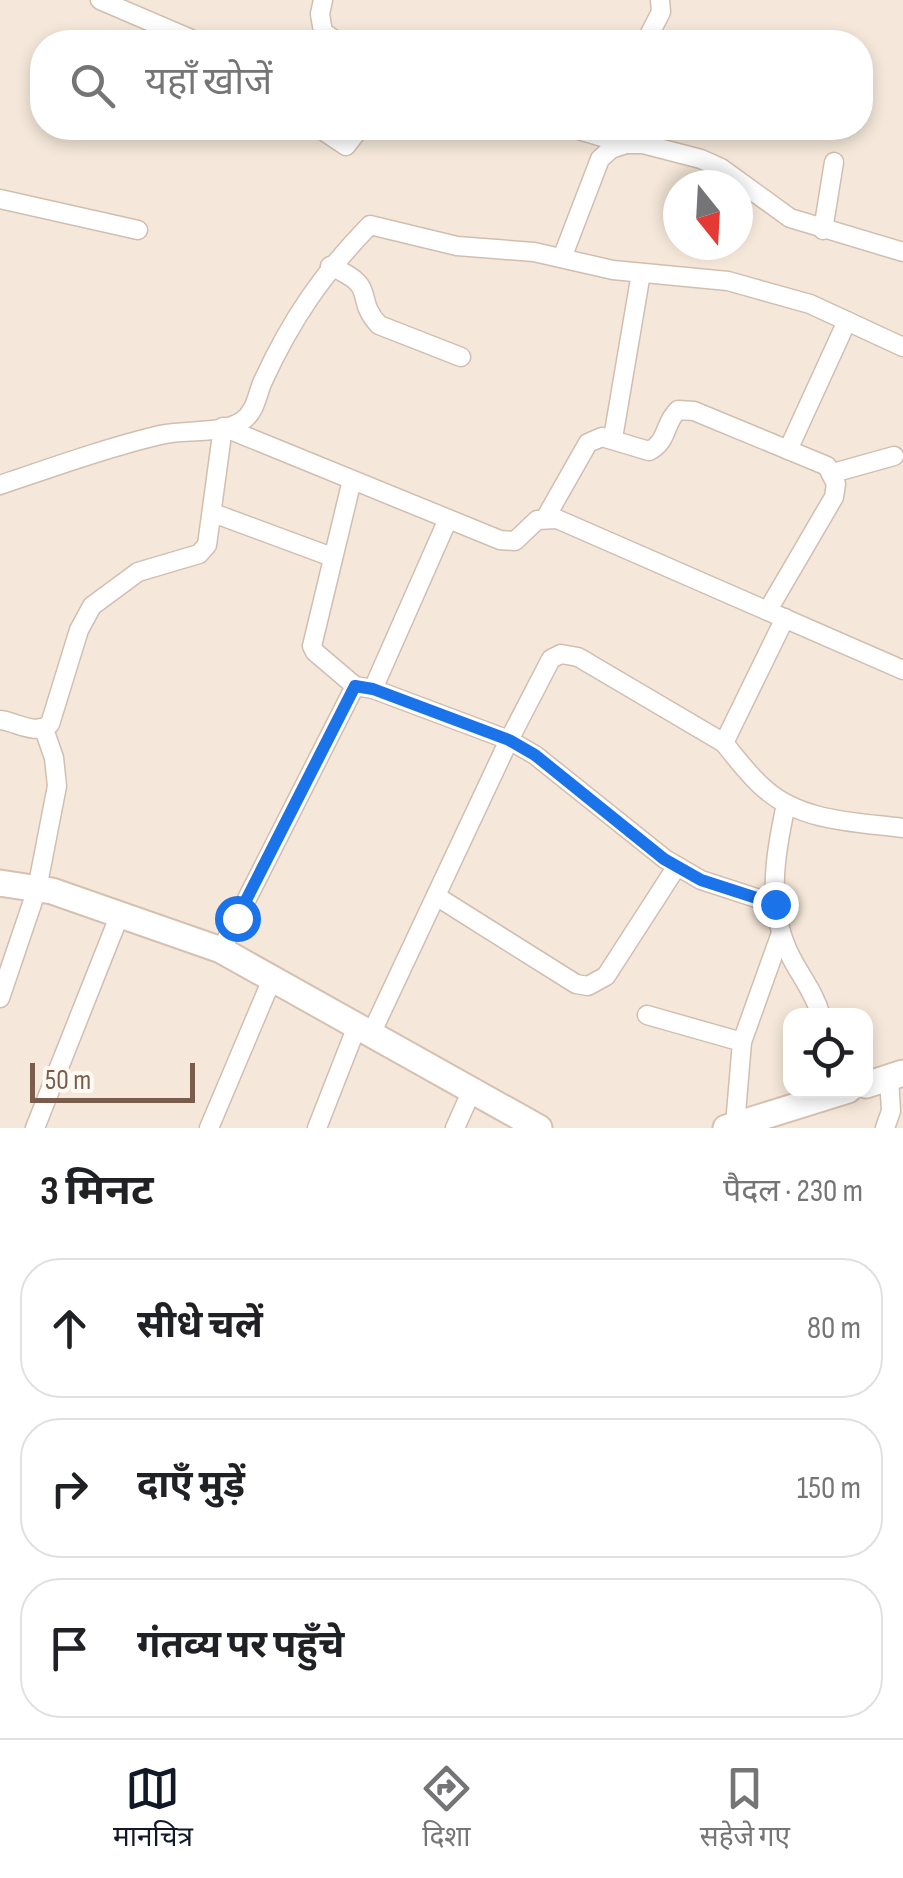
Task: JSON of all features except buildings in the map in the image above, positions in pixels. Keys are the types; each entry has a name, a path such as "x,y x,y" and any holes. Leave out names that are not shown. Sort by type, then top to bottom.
{"street":[{"path":"100,0 170,30"},
{"path":"323,0 320,14 324,30"},
{"path":"652,30 661,12 660,0"},
{"path":"612,140 701,159 721,168 790,218 903,252"},
{"path":"562,258 600,159 611,149 626,144"},
{"path":"823,230 834,162"},
{"path":"0,199 138,230"},
{"path":"0,484 163,434 242,421 253,410 261,384 296,317 330,266 370,225 457,246 534,252 642,272 728,281 810,304 903,347"},
{"path":"330,266 358,279 370,315 379,326 461,358"},
{"path":"613,438 642,272"},
{"path":"788,450 848,321"},
{"path":"223,427 506,542 515,541 530,525 546,517 588,443 602,437 613,438 649,451 663,441 672,415 686,409 827,466 836,484 834,497 776,614 724,743"},
{"path":"0,720 44,729 54,717 79,630 92,606 138,572 199,554 207,545 223,427"},
{"path":"833,473 894,456"},
{"path":"352,480 312,646 322,660 364,688 509,740 535,755 677,866 701,880 775,904"},
{"path":"212,513 332,558"},
{"path":"546,517 903,670"},
{"path":"221,950 364,688 448,520"},
{"path":"317,1128 551,659 569,654 724,743 768,792 786,804 822,817 903,828"},
{"path":"0,998 37,889 56,786 54,758 44,729"},
{"path":"786,804 773,870 775,904 792,959 818,1008"},
{"path":"436,896 576,984 588,986 606,976 677,866"},
{"path":"0,883 37,889 120,914 221,950 539,1128"},
{"path":"35,1128 120,914"},
{"path":"782,932 742,1042 730,1126 819,1098"},
{"path":"209,1128 272,978"},
{"path":"647,1015 742,1042"},
{"path":"885,1128 892,1111 886,1079"},
{"path":"455,1128 472,1090"}],"shaded area":[{"path":"0,0 903,0 903,1128 0,1128"}],"route":[{"path":"237,918 355,686 373,689 509,740 535,755 664,859 701,880 775,904"}]}
